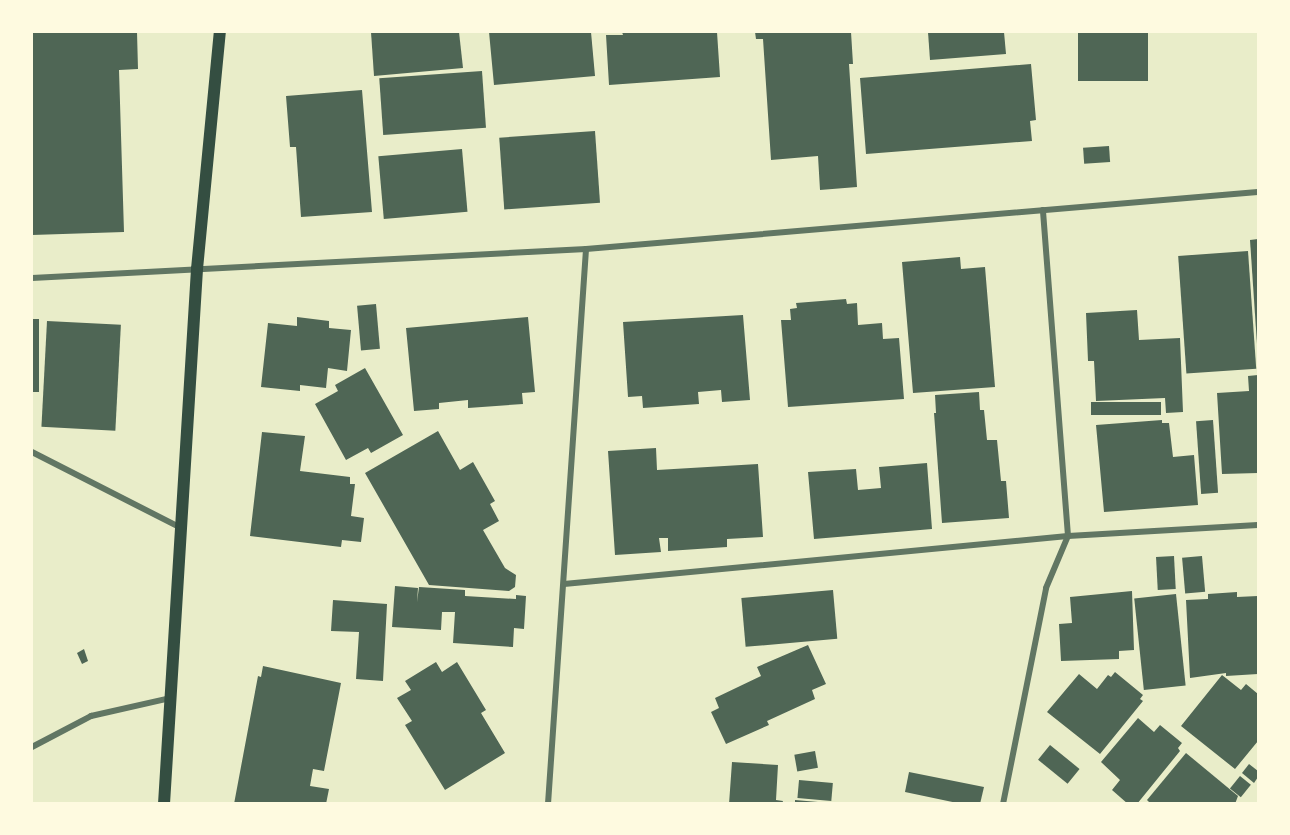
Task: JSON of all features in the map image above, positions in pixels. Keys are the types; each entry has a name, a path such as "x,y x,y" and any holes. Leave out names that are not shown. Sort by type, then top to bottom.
{"main road":[{"path":"164,804 197,269 220,32"}],"street":[{"path":"32,278 586,249 1258,192"},
{"path":"1003,804 1046,588 1068,536 1043,210"},
{"path":"548,804 586,249"},
{"path":"32,462 34,453 180,527"},
{"path":"564,584 1068,536 1258,525"},
{"path":"32,747 92,716 170,698"}],"building":[{"path":"32,32 137,32 138,69 119,70 124,232 32,235"},
{"path":"371,32 459,32 463,68 374,76"},
{"path":"489,32 591,32 595,76 494,85"},
{"path":"622,32 717,32 720,77 609,85 606,35 623,35"},
{"path":"755,32 851,32 853,64 849,64 857,187 820,190 818,156 771,160 763,39 756,39"},
{"path":"928,32 1004,32 1006,54 930,60"},
{"path":"1078,32 1148,32 1148,81 1078,81"},
{"path":"1031,64 1036,120 1030,121 1032,141 866,154 860,78"},
{"path":"482,71 486,128 383,135 379,78"},
{"path":"362,90 372,212 301,217 296,147 290,147 286,96"},
{"path":"595,131 600,203 504,210 499,138"},
{"path":"1109,146 1110,162 1084,164 1083,148"},
{"path":"462,149 467,212 384,219 378,156"},
{"path":"1258,239 1258,344 1257,344 1250,240"},
{"path":"1248,251 1256,369 1186,374 1178,256"},
{"path":"960,257 961,269 985,267 995,387 913,393 902,262"},
{"path":"846,299 847,304 857,303 858,325 882,323 883,339 899,338 904,399 788,407 781,320 791,320 790,309 797,308 796,303"},
{"path":"376,304 380,349 361,350 357,306"},
{"path":"1137,310 1139,340 1180,338 1183,412 1166,413 1165,398 1096,401 1094,361 1088,361 1086,313"},
{"path":"743,315 750,400 722,402 721,390 698,392 699,404 643,408 642,396 628,397 623,322"},
{"path":"297,317 329,321 329,328 351,330 347,371 328,368 326,388 300,385 300,391 261,387 268,323 297,326"},
{"path":"528,317 535,392 522,393 523,404 468,408 468,400 439,403 439,409 414,411 406,328"},
{"path":"32,319 39,319 39,392 32,392"},
{"path":"47,321 121,325 115,431 41,427"},
{"path":"365,368 403,435 371,453 368,448 346,460 315,404 338,391 335,385"},
{"path":"1258,375 1258,473 1222,474 1217,393 1249,391 1248,376"},
{"path":"979,392 980,410 984,410 987,440 997,440 1001,481 1006,481 1009,518 942,523 934,413 936,413 935,395"},
{"path":"1091,402 1161,402 1161,415 1091,415"},
{"path":"1162,420 1162,423 1169,423 1173,457 1194,455 1198,505 1104,512 1096,425"},
{"path":"1213,420 1218,493 1201,494 1196,421"},
{"path":"438,431 460,470 473,462 495,501 490,504 499,521 483,530 505,568 516,575 515,587 509,591 429,585 365,473"},
{"path":"262,432 305,436 300,471 350,477 350,484 355,484 351,516 364,518 361,542 342,540 341,547 250,536"},
{"path":"656,448 657,470 758,464 763,537 727,539 727,547 668,551 668,538 659,538 661,552 615,555 608,451"},
{"path":"927,463 932,529 814,539 808,472 856,469 858,490 881,488 879,467"},
{"path":"1174,556 1176,589 1158,590 1156,557"},
{"path":"1202,556 1205,592 1185,594 1182,558"},
{"path":"395,586 418,588 417,602 419,587 465,590 465,596 516,599 516,595 526,596 524,629 514,628 513,647 453,643 455,612 442,612 441,630 392,627"},
{"path":"833,590 837,639 746,647 741,598"},
{"path":"1132,591 1134,650 1119,651 1119,659 1061,661 1059,624 1072,623 1070,597"},
{"path":"1237,592 1237,597 1258,596 1258,674 1226,676 1226,673 1190,678 1186,600 1208,599 1208,594"},
{"path":"1176,594 1186,685 1144,690 1134,598"},
{"path":"333,600 387,604 383,681 356,679 359,632 331,631"},
{"path":"808,645 826,684 812,690 815,699 767,721 769,725 726,744 711,712 719,708 715,698 761,676 757,667"},
{"path":"84,649 88,661 82,664 77,653"},
{"path":"436,662 442,672 457,662 486,710 481,713 505,753 445,790 405,725 412,721 397,698 411,690 405,681"},
{"path":"263,666 341,683 324,771 313,769 310,786 329,789 326,804 234,804 258,676 261,677"},
{"path":"1115,672 1143,695 1140,699 1143,701 1100,754 1047,712 1079,674 1097,689 1108,675 1111,677"},
{"path":"1222,675 1241,690 1246,684 1258,694 1258,741 1235,769 1181,726"},
{"path":"1138,718 1154,732 1160,725 1182,743 1178,748 1180,751 1137,804 1128,804 1112,790 1120,780 1101,762"},
{"path":"1050,745 1080,769 1068,784 1038,760"},
{"path":"815,751 818,768 797,771 794,755"},
{"path":"1186,753 1238,796 1235,804 1151,804 1147,800"},
{"path":"732,762 778,765 776,800 783,801 782,804 729,804"},
{"path":"1249,764 1258,771 1258,777 1254,783 1242,773"},
{"path":"909,772 984,787 980,804 962,804 905,792"},
{"path":"1240,776 1251,785 1241,797 1230,788"},
{"path":"799,780 833,783 831,801 797,798"},
{"path":"795,800 818,802 818,804 795,804"}]}
